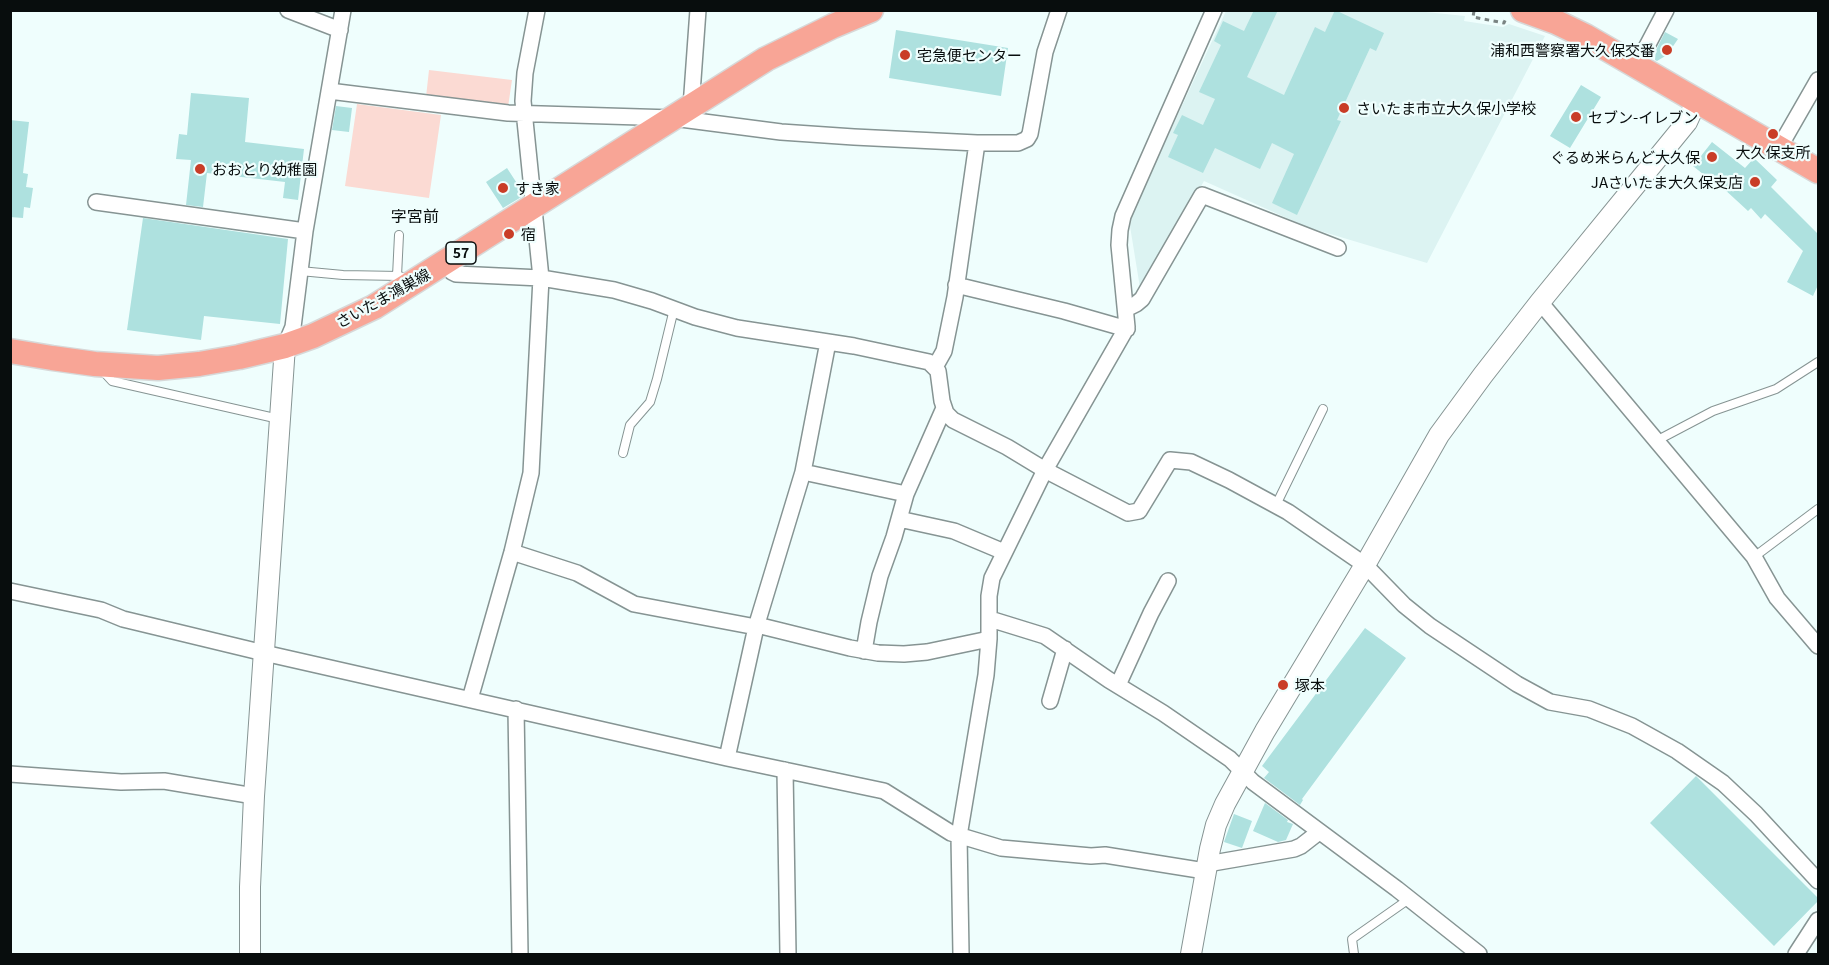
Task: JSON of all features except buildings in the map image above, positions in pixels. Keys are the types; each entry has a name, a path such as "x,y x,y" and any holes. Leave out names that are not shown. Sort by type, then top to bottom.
{"main road":[{"name":"さいたま鴻巣線","path":"10,351 96,364 158,368 199,364 285,346 312,336 374,307 404,280 445,263 747,70 788,47 871,10"},
{"path":"1513,17 1566,27 1637,65 1818,171"}],"street":[{"path":"288,10 340,30"},
{"path":"250,954 254,796 285,346 293,327 305,231 343,10"},
{"path":"470,699 512,552 531,472 541,279 523,113 524,83 537,10"},
{"path":"682,112 698,10"},
{"path":"329,91 508,113 682,112 781,132 976,143 1018,142 1027,139 1029,134 1045,52 1059,10"},
{"path":"961,954 959,836 986,675 991,584 1004,552 1045,470 1126,329 1119,245 1123,216 1214,10"},
{"path":"1637,65 1666,10"},
{"path":"1779,147 1818,80"},
{"path":"1191,954 1206,867 1220,814 1242,771 1365,565 1439,435 1540,302 1687,122 1697,100"},
{"path":"935,367 944,351 956,285 976,143"},
{"path":"1126,309 1142,299 1202,195 1338,248"},
{"path":"96,202 305,231"},
{"path":"445,263 456,274 541,279 624,293 695,317 737,328 867,348 925,361 935,367 939,375 944,408 949,416 958,423 1128,513 1139,511 1170,460 1191,462 1276,506 1365,565 1404,605 1430,626 1517,684 1550,702 1589,709 1632,726 1677,751 1714,776 1756,814 1818,881"},
{"path":"956,285 1056,309 1126,329"},
{"path":"1540,302 1754,557 1777,597 1818,646"},
{"path":"727,759 757,626 803,472 828,342"},
{"path":"864,651 880,576 906,494 944,408"},
{"path":"803,472 906,494"},
{"path":"899,519 954,531 1004,552"},
{"path":"512,552 577,573 634,604 757,626 864,651 913,653 934,651 989,639"},
{"path":"1118,685 1168,580"},
{"path":"10,591 101,610 123,619 264,653 727,759 884,792 945,830 1010,850 1088,856 1105,855 1206,867 1294,849 1302,846 1319,832"},
{"path":"990,619 1041,634 1164,713 1230,759 1253,782 1479,954"},
{"path":"1050,701 1065,649"},
{"path":"516,709 520,954"},
{"path":"785,770 788,954"},
{"path":"10,774 120,782 164,781 254,796"},
{"path":"1796,954 1818,920"}],"lane":[{"path":"300,271 404,280 399,235"},
{"path":"623,453 630,425 650,402 674,309"},
{"path":"1656,441 1713,411 1776,389 1818,362"},
{"path":"96,364 112,381 281,420"},
{"path":"1276,506 1323,409"},
{"path":"1754,557 1818,509"},
{"path":"1354,954 1352,939 1409,899"}],"path":[{"path":"1474,11 1473,17 1477,18 1513,17"}],"shaded area":[{"name":"さいたま市立大久保小学校","path":"1226,11 1416,11 1465,16 1464,21 1503,27 1509,24 1545,36 1427,263 1307,227 1204,181 1141,294 1129,220"},
{"path":"429,70 512,80 508,107 426,97"},
{"path":"357,104 441,115 429,198 345,186"}],"place":[{"name":"浦和西警察署大久保交番","path":"1667,50"},
{"name":"宅急便センター","path":"905,55"},
{"name":"さいたま市立大久保小学校","path":"1344,108"},
{"name":"セブン-イレブン","path":"1576,117"},
{"name":"大久保支所","path":"1773,134"},
{"name":"ぐるめ米らんど大久保","path":"1712,157"},
{"name":"おおとり幼稚園","path":"200,169"},
{"name":"JAさいたま大久保支店","path":"1755,182"},
{"name":"すき家","path":"503,188"},
{"name":"宿","path":"509,234"},
{"name":"塚本","path":"1283,685"}],"district":[{"name":"字宮前","path":"415,216"}]}
